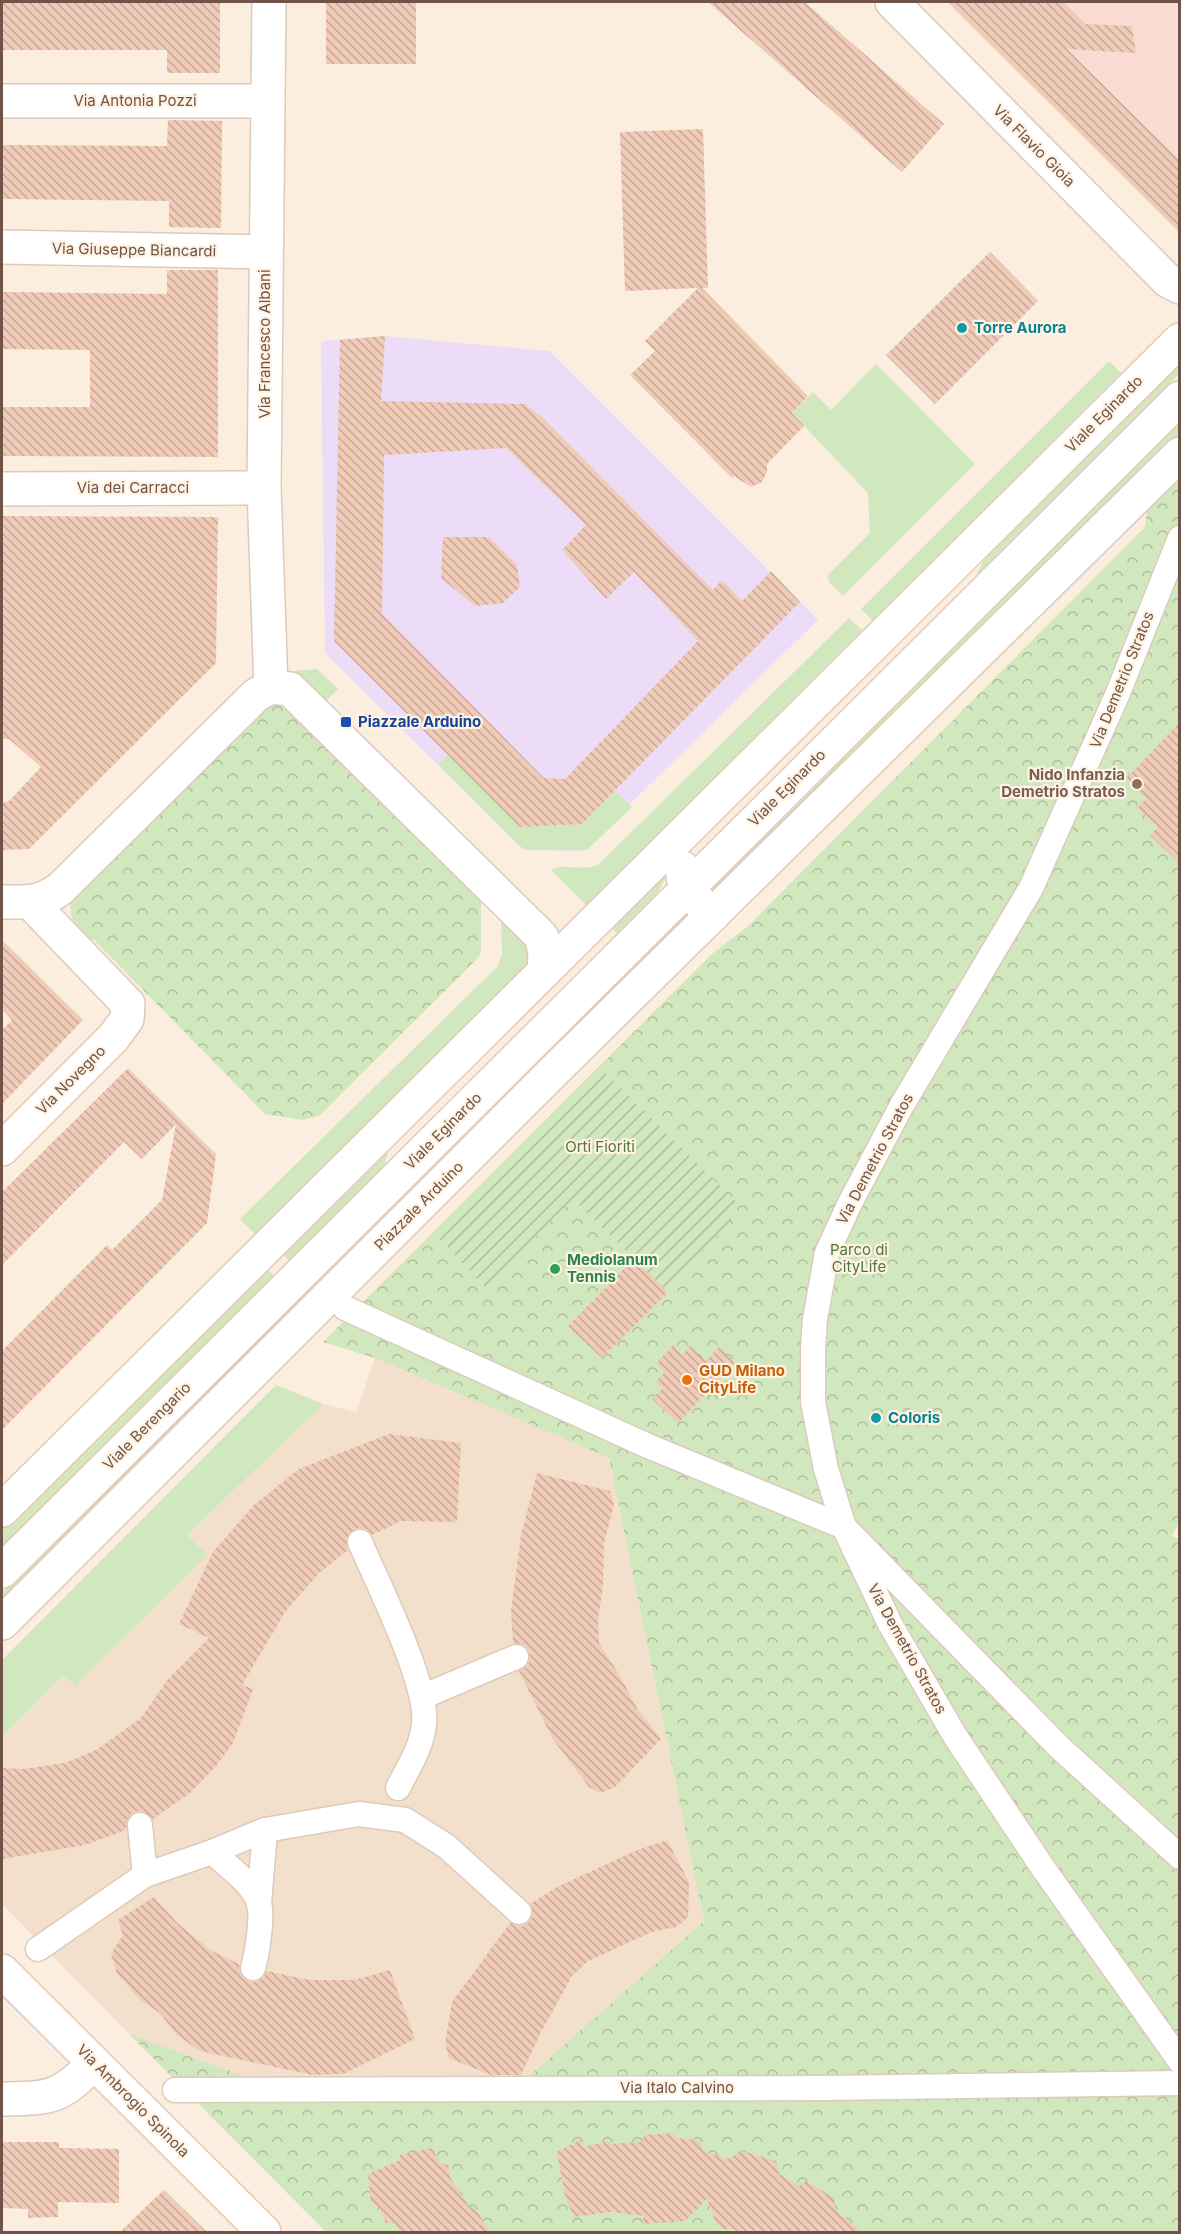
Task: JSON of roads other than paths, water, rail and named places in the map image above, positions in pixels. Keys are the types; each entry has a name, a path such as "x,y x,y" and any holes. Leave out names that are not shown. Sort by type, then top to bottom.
{"street":[{"name":"Via Francesco Albani","path":"269,2 264,488 271,687"},
{"name":"Via Flavio Gioia","path":"892,2 1168,281 1179,287"},
{"name":"Via Antonia Pozzi","path":"2,101 268,101"},
{"name":"Via Giuseppe Biancardi","path":"2,247 266,252"},
{"name":"Viale Eginardo","path":"544,971 1179,340"},
{"name":"Viale Eginardo","path":"395,1179 1179,398"},
{"path":"997,521 978,545 932,614 687,859 682,876 687,888 713,915 1179,454"},
{"name":"Via dei Carracci","path":"2,489 264,488"},
{"name":"Via Demetrio Stratos","path":"1179,538 1118,693 1031,888 902,1105 850,1203 827,1254 814,1319 813,1402 826,1469 844,1527 890,1624 955,1736 1043,1868 1179,2061"},
{"path":"16,902 46,899 60,890 256,694 271,687 290,689 542,938 545,955 544,971 534,1011 418,1126 411,1141 405,1166 395,1179"},
{"name":"Via Novegno","path":"2,1149 113,1038 127,1019 129,1004 16,902"},
{"name":"Piazzale Arduino","path":"2,1623 713,915"},
{"path":"2,1510 544,971"},
{"name":"Viale Berengario","path":"2,1571 395,1179"},
{"path":"345,1308 648,1446 844,1527 1058,1746 1179,1857"},
{"path":"359,1814 398,1788 417,1750 425,1723 422,1697 394,1619 360,1542"},
{"path":"422,1697 516,1657"},
{"path":"398,1788 405,1820"},
{"path":"38,1949 145,1875 212,1852 265,1830 359,1814 405,1820 446,1846 519,1912"},
{"path":"140,1825 145,1875"},
{"path":"253,1968 259,1947 259,1904 265,1830"},
{"path":"212,1852 242,1878 259,1904"},
{"name":"Via Ambrogio Spinola","path":"2,1971 264,2232"},
{"path":"2,2099 39,2098 57,2094 72,2085 94,2063"},
{"name":"Via Italo Calvino","path":"175,2090 812,2088 1179,2083"}],"place":[{"name":"Torre Aurora","path":"962,328"},
{"name":"Piazzale Arduino","path":"346,722"},
{"name":"Nido Infanzia Demetrio Stratos","path":"1137,784"},
{"name":"Mediolanum Tennis","path":"555,1269"},
{"name":"GUD Milano CityLife","path":"687,1380"},
{"name":"Coloris","path":"876,1418"}],"park label":[{"name":"Orti Fioriti","path":"600,1147"},
{"name":"Parco di CityLife","path":"859,1258"}]}
